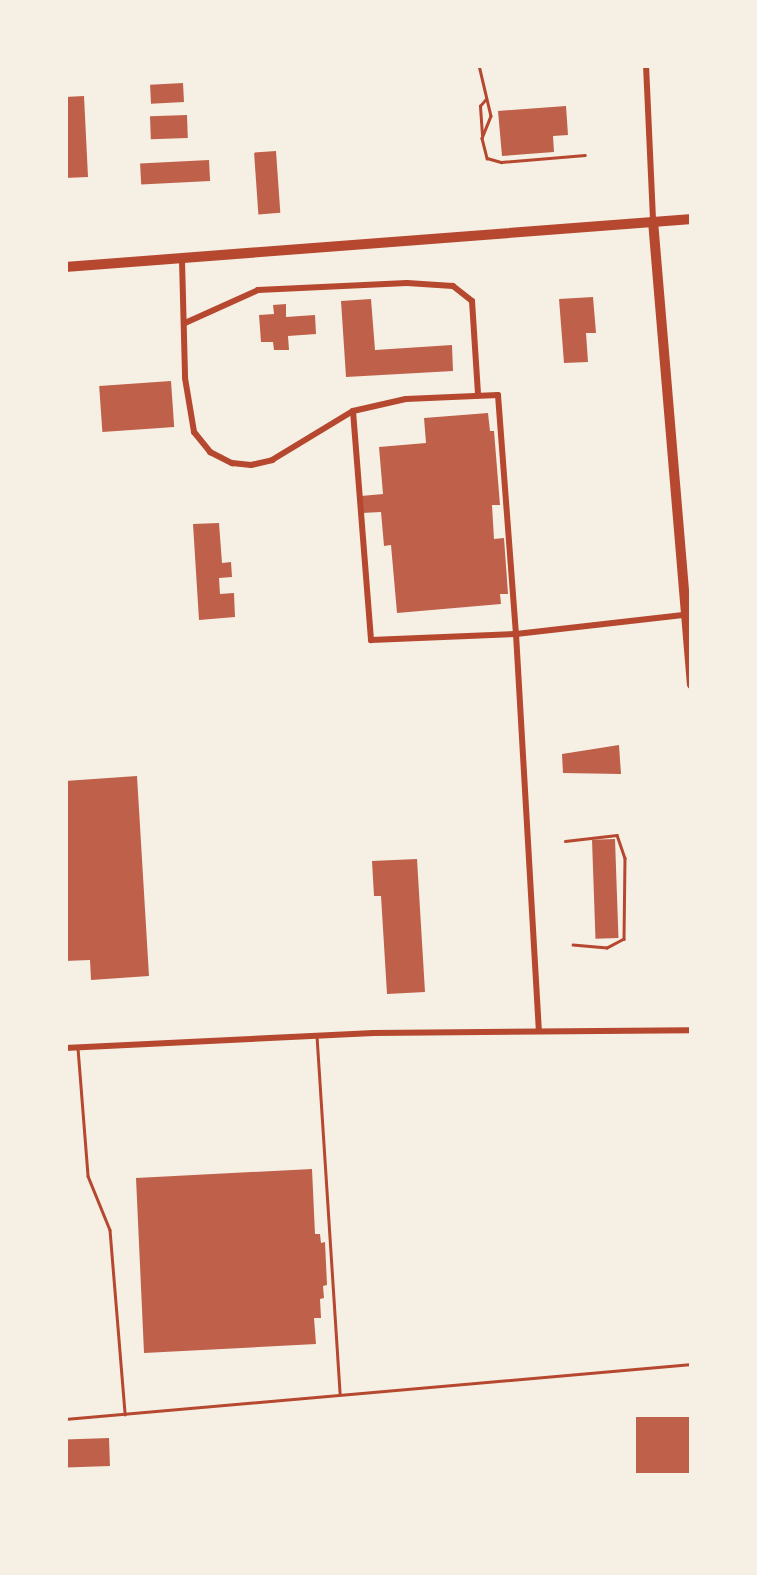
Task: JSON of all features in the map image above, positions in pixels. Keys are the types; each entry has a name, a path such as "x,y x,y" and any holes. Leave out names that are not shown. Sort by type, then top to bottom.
{"main road":[{"path":"65,267 692,219"},
{"path":"653,221 690,616 692,684"}],"street":[{"path":"646,65 653,221"},
{"path":"182,260 182,350 194,432 210,452 232,463 272,460 353,411 406,399 498,396 539,1030"},
{"path":"185,323 258,290 407,283 453,286 472,301 478,395"},
{"path":"353,411 370,640 516,634 690,616"},
{"path":"65,1048 317,1035 692,1030"}],"lane":[{"path":"479,65 491,116 482,138"},
{"path":"486,98 480,106 488,158 501,162 585,155"},
{"path":"565,841 617,835 625,858 624,939 607,948 573,944"},
{"path":"317,1035 340,1394"},
{"path":"78,1047 88,1176 110,1230 125,1414"},
{"path":"65,1419 692,1364"}],"building":[{"path":"183,83 184,102 151,104 150,85"},
{"path":"84,96 88,177 65,178 65,97"},
{"path":"566,106 568,135 553,136 554,152 502,156 498,111"},
{"path":"187,115 188,138 151,139 150,116"},
{"path":"276,151 280,213 258,214 254,153"},
{"path":"209,160 210,181 141,185 140,164"},
{"path":"593,297 596,333 586,333 588,362 564,363 559,299"},
{"path":"371,299 375,350 452,345 453,371 346,377 341,301"},
{"path":"286,304 286,317 315,315 316,334 288,336 289,350 274,350 273,342 261,342 259,315 274,314 273,305"},
{"path":"171,381 174,427 102,432 99,386"},
{"path":"488,413 490,431 494,431 500,505 492,505 494,539 504,538 508,594 500,594 501,604 397,613 391,545 384,546 381,512 362,513 361,496 383,494 379,447 426,443 424,418"},
{"path":"219,523 222,563 231,562 232,577 219,578 220,594 234,593 235,617 199,620 193,524"},
{"path":"619,745 621,774 563,773 562,754"},
{"path":"137,776 149,976 91,980 90,960 65,961 65,781"},
{"path":"615,839 618,938 595,939 592,840"},
{"path":"417,859 425,992 387,994 381,896 374,896 372,861"},
{"path":"312,1169 315,1234 320,1234 321,1243 325,1242 327,1285 323,1286 324,1298 320,1299 321,1318 314,1318 316,1344 144,1353 136,1178"},
{"path":"636,1417 692,1417 692,1473 636,1473"},
{"path":"109,1438 110,1466 66,1468 65,1440"}]}
